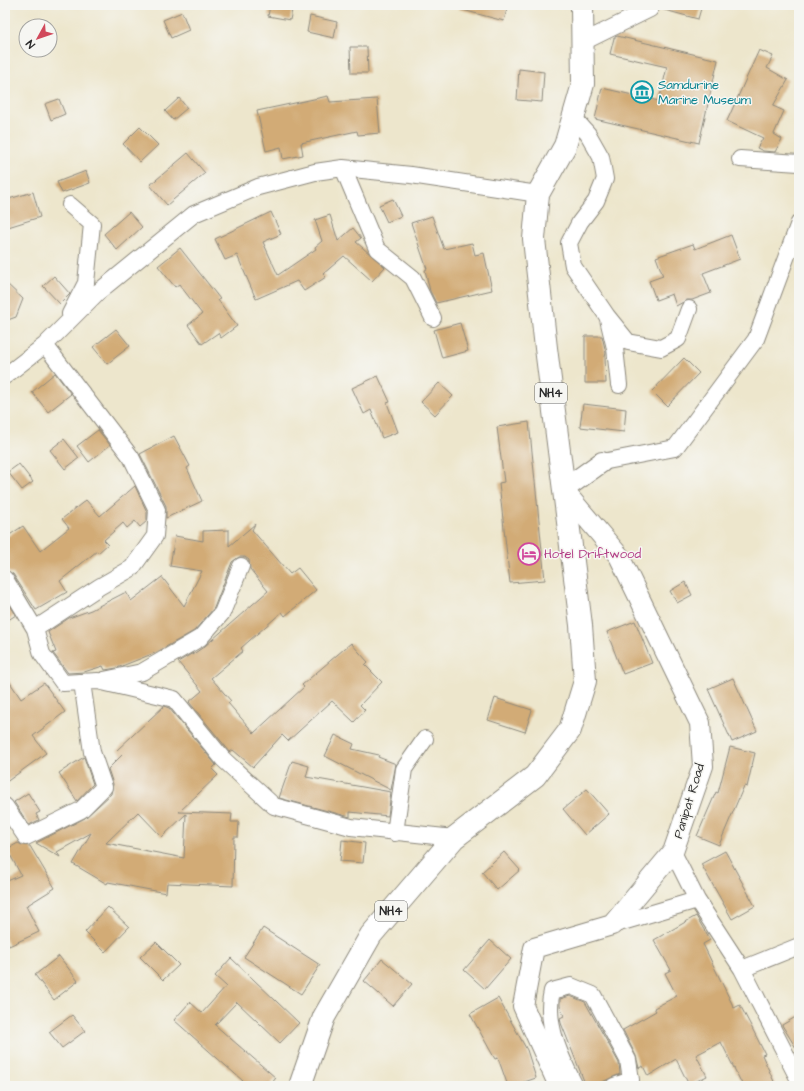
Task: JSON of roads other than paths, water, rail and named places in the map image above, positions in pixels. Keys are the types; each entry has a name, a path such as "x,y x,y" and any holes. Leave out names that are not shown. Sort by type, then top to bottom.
{"highway":[{"name":"NH4","path":"300,1086 324,1017 371,935 454,838 535,776 570,730 585,681 581,625 563,490 534,239 538,194 565,146 583,84 582,5"}],"street":[{"path":"583,42 650,9 652,5"},
{"path":"574,118 588,134 600,157 605,179 596,201 580,222 569,243 573,266 607,316 628,342 661,348 678,339 689,309"},
{"path":"740,159 799,163"},
{"path":"5,376 45,346 97,293 194,214 258,187 315,172 343,168 411,174 503,190 538,194"},
{"path":"343,168 377,248 412,278 433,318"},
{"path":"62,329 86,283 92,224 70,205"},
{"path":"563,490 602,462 675,448 756,339 799,223"},
{"path":"607,316 615,348 619,384"},
{"path":"35,629 98,587 132,568 155,536 157,510 131,457 45,346"},
{"name":"Panipat Road","path":"563,490 619,556 700,723 703,766 674,852 612,925"},
{"path":"5,579 35,629 42,654 62,683 82,682 98,681 142,672 200,638 222,613 241,566"},
{"path":"98,681 174,699 223,759 274,806 351,827 395,833 454,838"},
{"path":"5,806 26,837 81,810 104,787 92,752 82,682"},
{"path":"395,833 404,769 425,739"},
{"path":"674,852 697,900 742,969 799,1080"},
{"path":"575,1086 554,1059 523,1006 534,948 697,900"},
{"path":"742,969 799,946"},
{"path":"559,1086 554,1059 548,1005 552,991 571,986 593,995 628,1060 632,1080 614,1086"}],"place":[{"name":"Samdurine Marine Museum","path":"642,92"},
{"name":"Hotel Driftwood","path":"529,554"}]}
